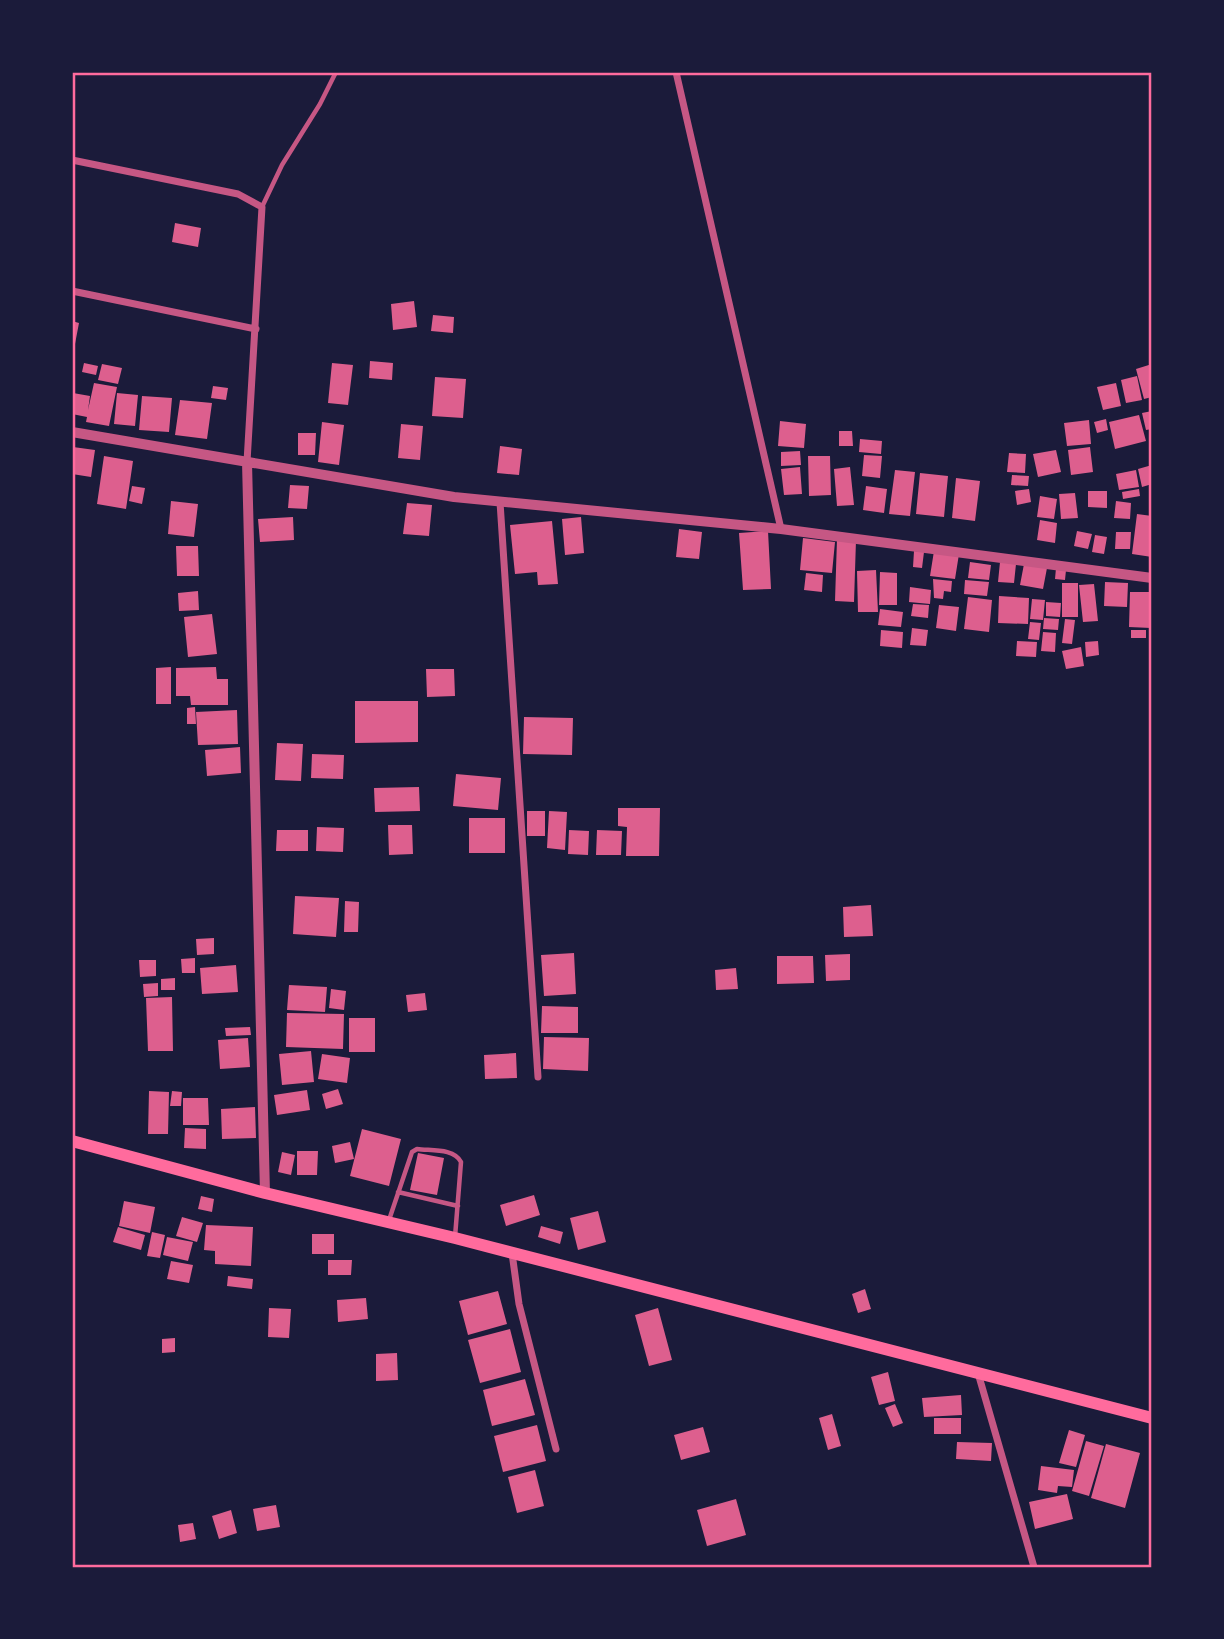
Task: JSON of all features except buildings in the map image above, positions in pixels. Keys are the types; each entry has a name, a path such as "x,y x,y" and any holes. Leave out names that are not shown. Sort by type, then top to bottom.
{"main road":[{"path":"72,1141 265,1193 455,1238 1152,1418"}],"street":[{"path":"676,72 781,529"},
{"path":"72,160 238,194 262,207 247,462 265,1193"},
{"path":"72,291 256,329"},
{"path":"72,432 454,497 781,529 1152,578"},
{"path":"500,502 538,1077"},
{"path":"512,1253 519,1304 556,1449"},
{"path":"978,1373 1034,1567"}],"lane":[{"path":"262,207 282,165 337,72"},
{"path":"388,1222 412,1152 417,1149 450,1153 461,1162 455,1238"},
{"path":"398,1192 458,1206"}]}
